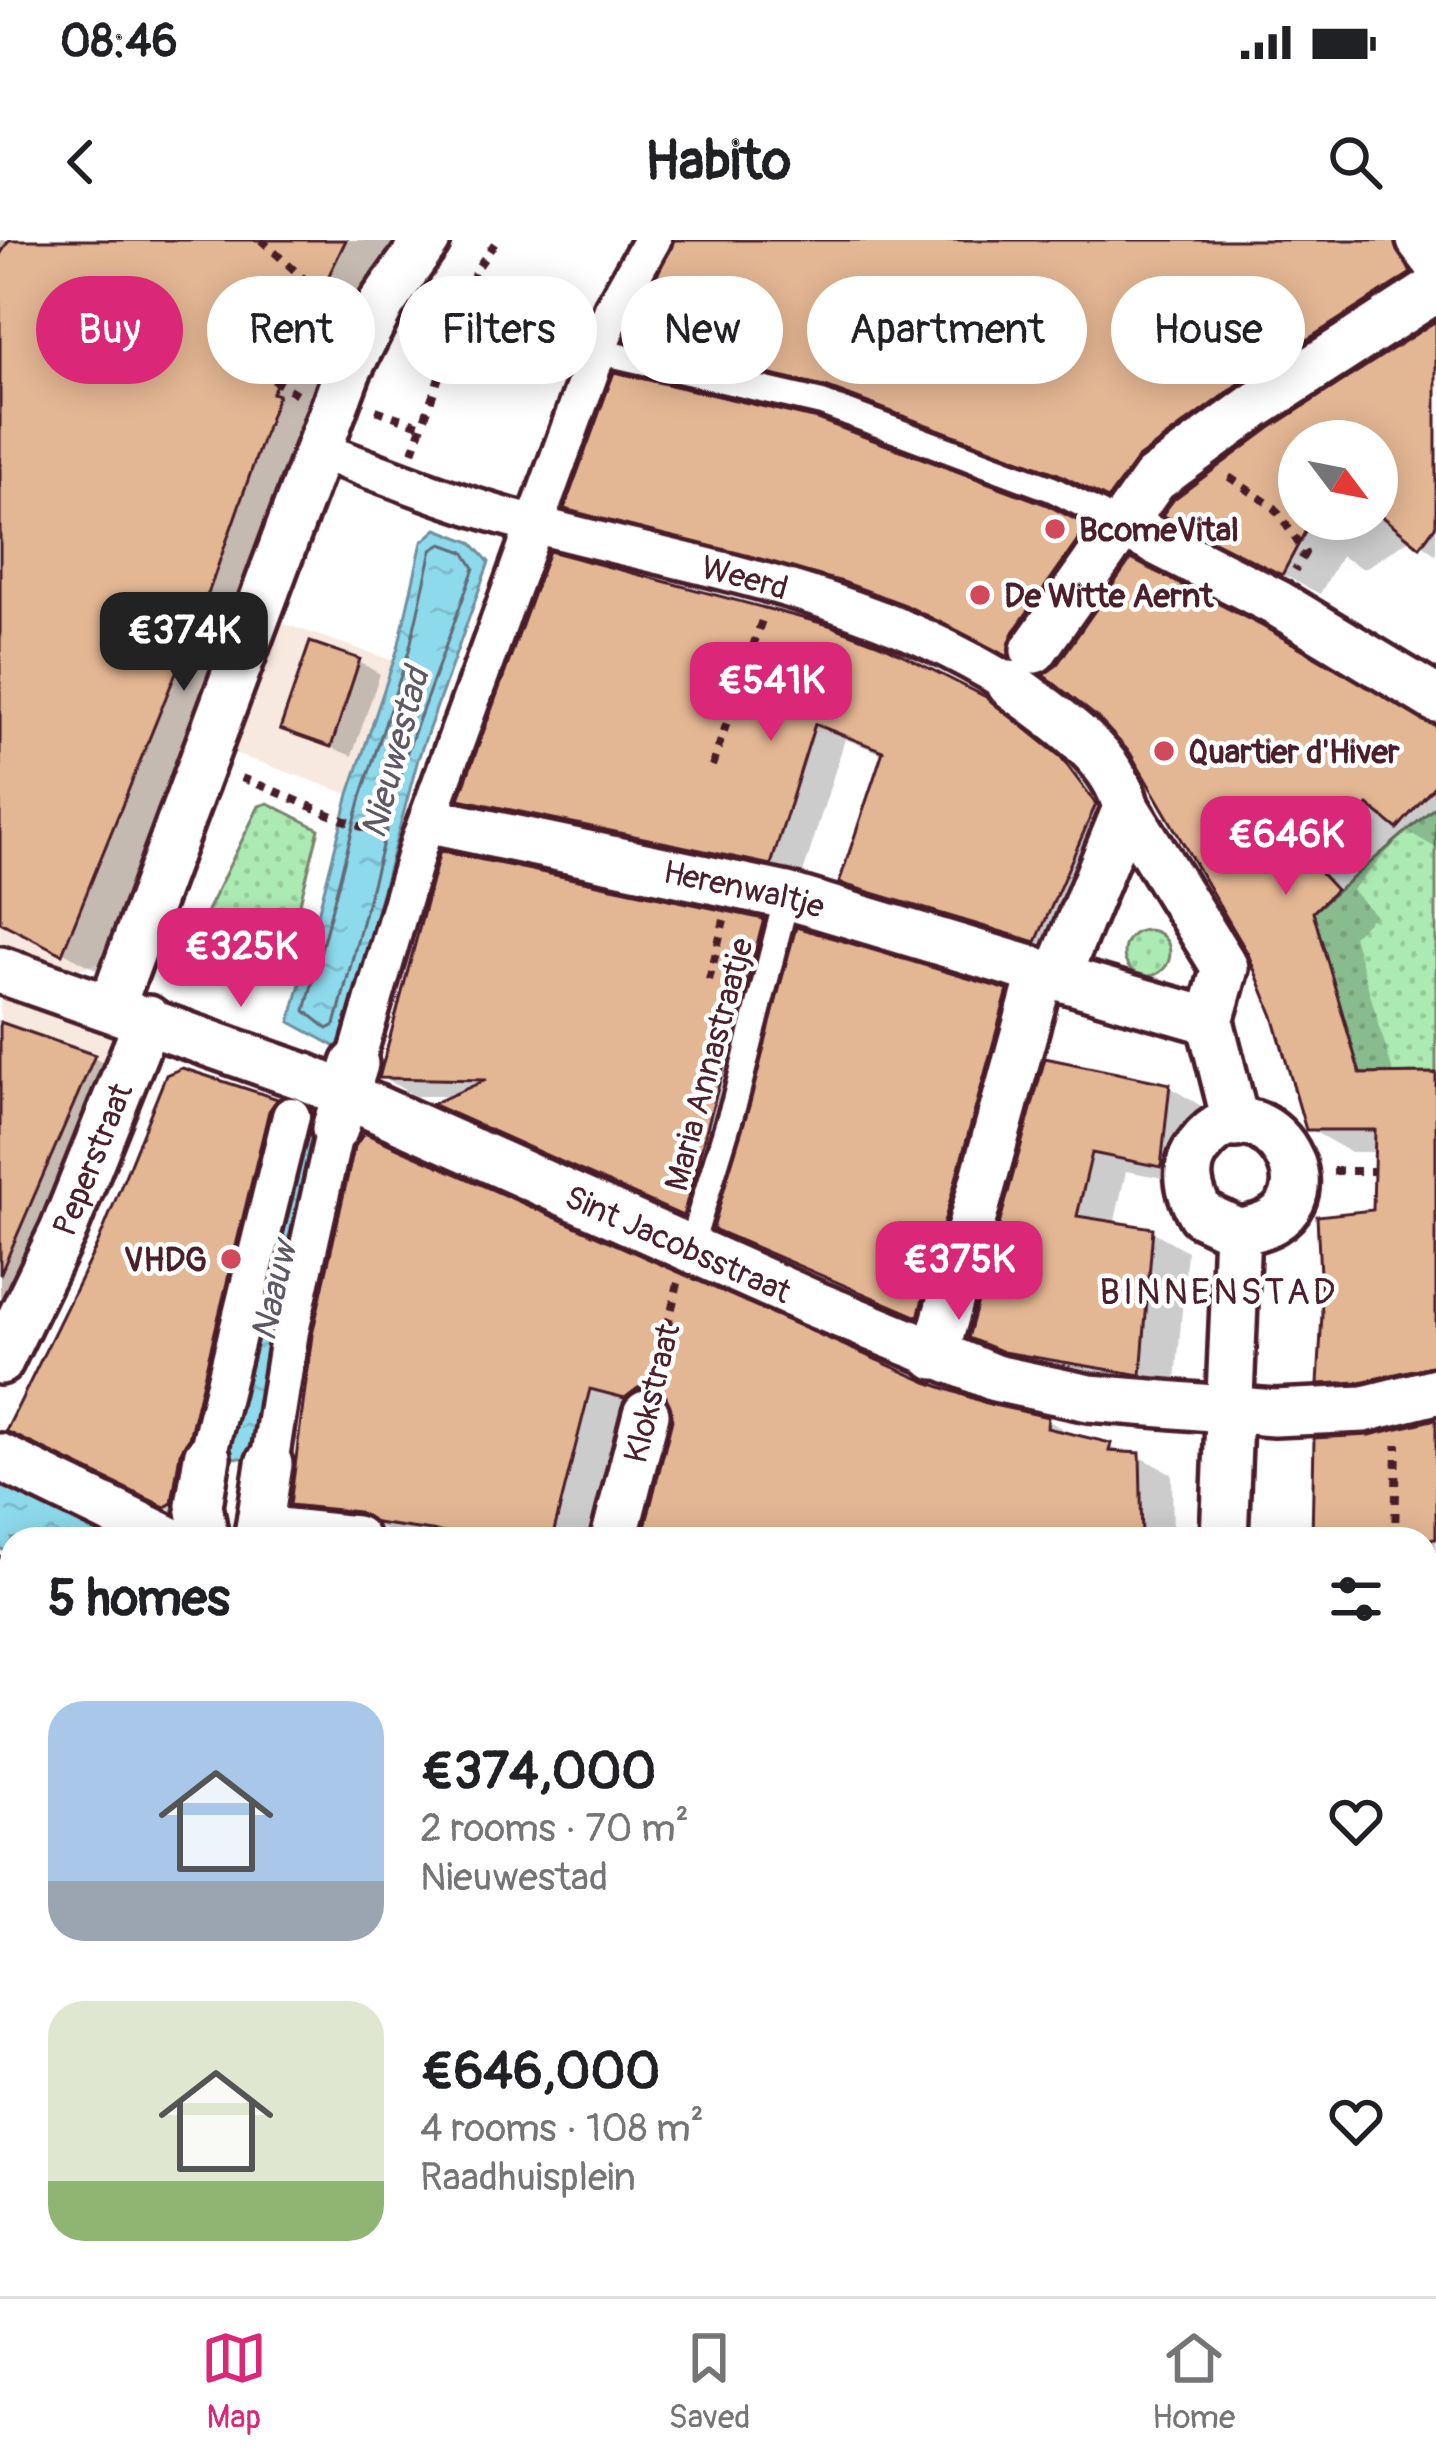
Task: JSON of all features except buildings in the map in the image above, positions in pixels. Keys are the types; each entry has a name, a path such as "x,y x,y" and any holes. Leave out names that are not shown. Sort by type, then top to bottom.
{"street":[{"path":"130,1013 366,332 427,240"},
{"path":"597,351 624,284 652,240"},
{"path":"1420,240 1436,261"},
{"path":"1022,667 1154,480 1436,289"},
{"path":"203,1527 199,1505 207,1457 326,1096 585,384"},
{"path":"324,452 534,525"},
{"path":"1121,524 1277,603 1436,699"},
{"name":"Weerd","path":"534,525 774,581 1022,667 1054,717 1121,793 1225,968 1213,1032"},
{"path":"934,1356 1049,975 1121,793"},
{"name":"Herenwaltje","path":"423,827 787,896 1049,975 1213,1032"},
{"name":"Sint Jacobsstraat","path":"0,970 130,1013 934,1356 1064,1394 1227,1409 1364,1409 1417,1396"},
{"name":"Peperstraat","path":"0,1361 63,1231 130,1013"},
{"path":"1213,1032 1235,1124"},
{"path":"253,1527 269,1464 326,1096"},
{"path":"1235,1124 1267,1129 1284,1143 1294,1162 1296,1184 1276,1220 1237,1232 1201,1214 1187,1175 1193,1154 1206,1137 1235,1124"},
{"path":"1225,1527 1237,1232"},
{"name":"Klokstraat","path":"617,1527 646,1414"},
{"path":"0,1457 143,1527"}],"lane":[{"path":"597,351 821,403 1052,489 1121,524"},
{"name":"Maria Annastraatje","path":"690,1248 735,1102 787,896"}],"path":[{"path":"261,240 301,276"},
{"path":"402,482 476,270 497,240"},
{"path":"360,412 374,409 422,426"},
{"path":"1194,449 1275,508 1305,553 1277,603"},
{"path":"712,766 774,581"},
{"path":"225,772 298,798 340,822 423,827"},
{"path":"710,980 725,911"},
{"path":"1352,1171 1373,1171"},
{"name":"Klokstraat","path":"646,1414 690,1248"},
{"path":"1397,1527 1417,1396"}],"shaded area":[{"path":"0,240 406,240 375,315 375,276 207,276 207,384 347,384 113,952 102,962 69,972 0,954"},
{"path":"270,619 394,661 349,794 222,749"},
{"path":"0,985 115,1029 121,1044 0,1333"}],"green space":[{"path":"268,803 319,829 280,980 188,949 259,806"},
{"path":"1436,806 1436,1073 1360,1074 1313,912"},
{"path":"1147,930 1164,936 1170,953 1164,970 1147,976 1130,970 1124,953 1130,936"}],"water":[{"name":"Nieuwestad","path":"437,529 471,542 489,562 418,759 340,1049 290,1022 349,794 398,648 422,542"},
{"name":"Naauw","path":"302,1121 320,1128 254,1447 249,1459 220,1456"},
{"path":"0,1479 91,1527 0,1527"}],"place":[{"name":"BcomeVital","path":"1055,529"},
{"name":"De Witte Aernt","path":"980,595"},
{"name":"Quartier d'Hiver","path":"1164,751"},
{"name":"VHDG","path":"231,1259"}],"district":[{"name":"BINNENSTAD","path":"1219,1291"}]}
